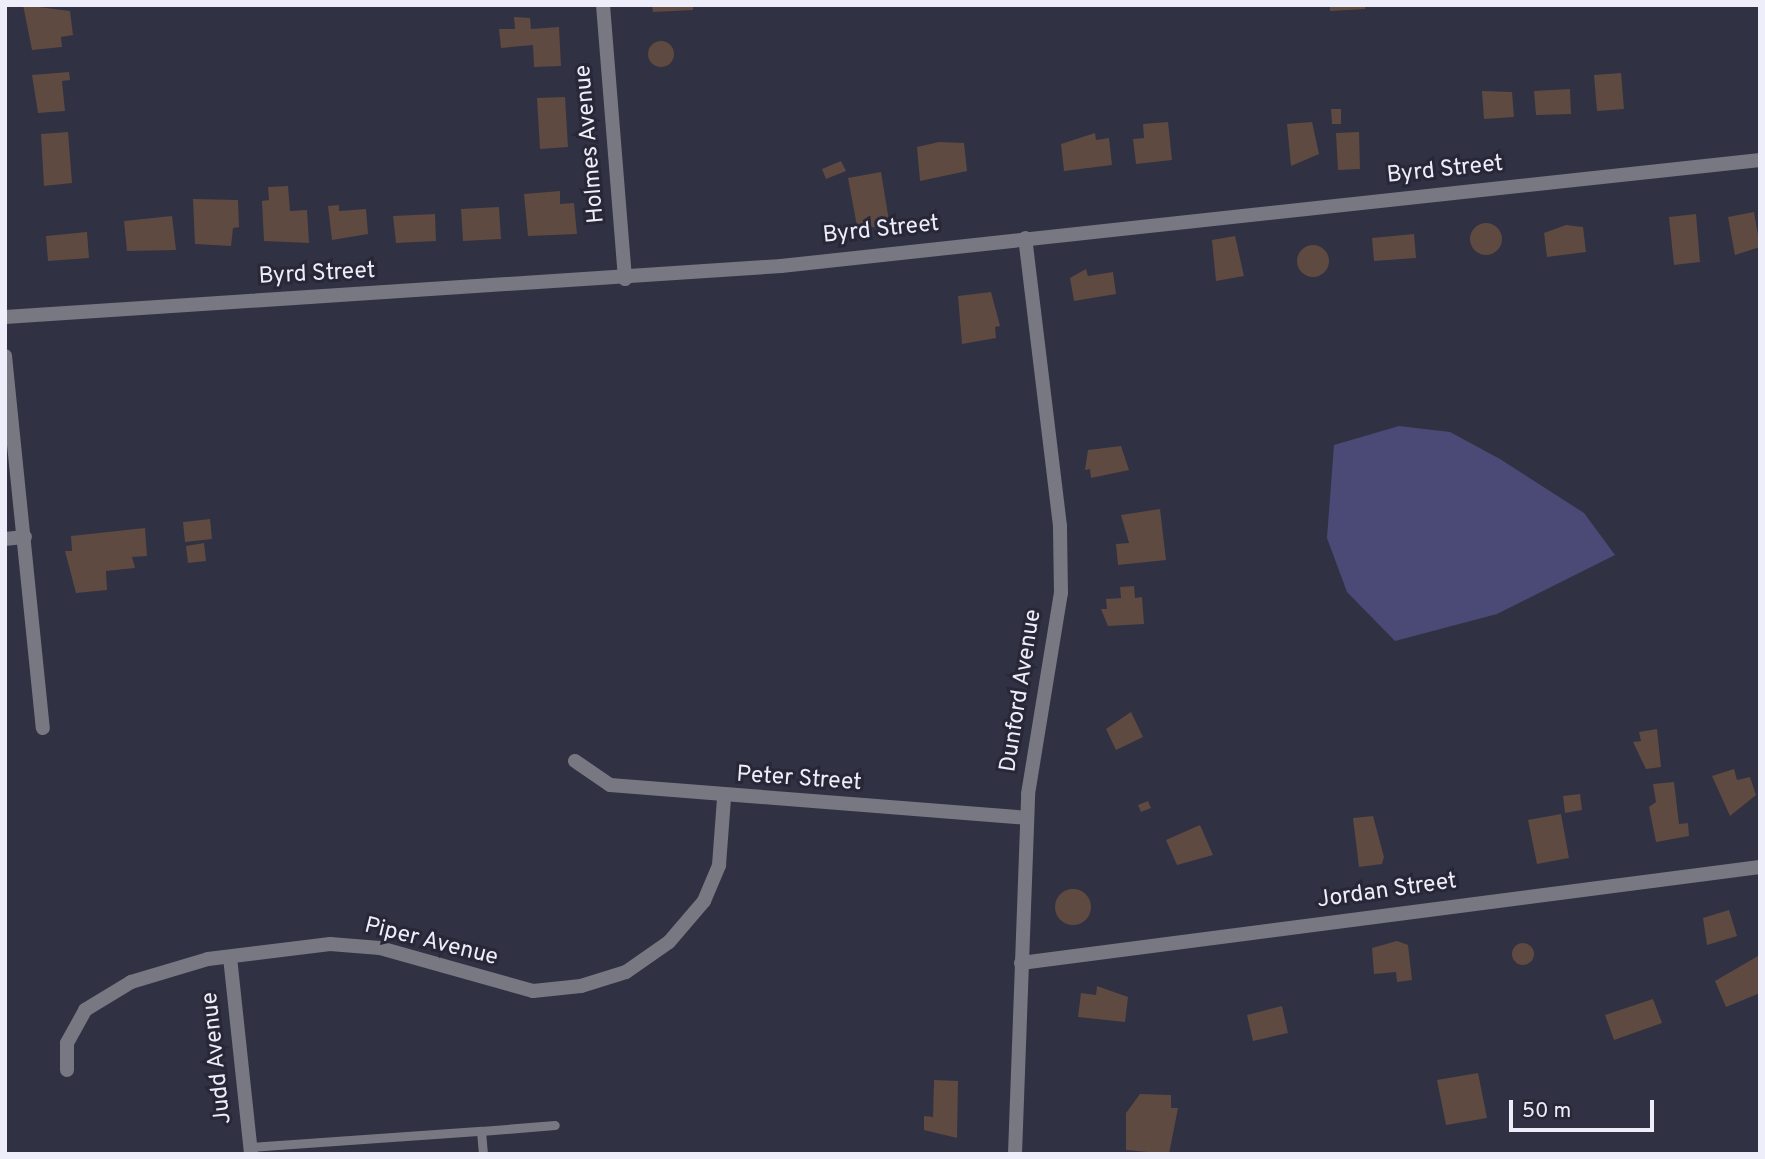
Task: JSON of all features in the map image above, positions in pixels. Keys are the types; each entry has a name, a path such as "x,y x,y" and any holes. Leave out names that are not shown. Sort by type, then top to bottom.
{"street":[{"name":"Holmes Avenue","path":"603,5 625,279"},
{"name":"Byrd Street","path":"5,317 625,279 1760,160"},
{"name":"Dunford Avenue","path":"1015,1154 1027,818 1061,593 1060,526 1025,238"},
{"path":"5,356 43,728"},
{"path":"5,539 25,537"},
{"name":"Peter Street","path":"575,761 610,785 724,798 1027,818"},
{"name":"Piper Avenue","path":"67,1070 67,1043 85,1010 131,982 230,957 330,944 380,948 533,991 581,986 626,971 669,942 704,901 719,865 724,798"},
{"name":"Jordan Street","path":"1021,963 1760,867"},
{"name":"Judd Avenue","path":"230,957 251,1150"}],"lane":[{"path":"251,1150 555,1125"},
{"path":"481,1131 483,1154"}],"shaded area":[{"path":"1399,426 1450,432 1500,459 1584,513 1615,555 1497,614 1395,641 1347,592 1327,538 1334,445"}],"building":[{"path":"23,5 70,11 73,35 61,37 62,47 32,50"},
{"path":"652,5 693,5 693,10 653,12"},
{"path":"1330,5 1365,5 1365,9 1330,11"},
{"path":"514,17 530,18 531,29 559,27 561,66 534,67 533,45 501,48 499,29 515,29"},
{"path":"661,41 670,45 674,54 670,63 661,67 652,63 648,54 652,45"},
{"path":"69,72 70,80 62,81 65,111 38,113 32,75"},
{"path":"1621,73 1624,109 1597,111 1594,75"},
{"path":"1570,89 1571,114 1536,115 1534,91"},
{"path":"1482,91 1512,92 1514,117 1484,119"},
{"path":"565,97 568,147 540,149 537,98"},
{"path":"1331,109 1341,109 1341,124 1332,124"},
{"path":"1168,122 1172,160 1136,164 1133,139 1144,138 1143,124"},
{"path":"1312,122 1319,154 1291,166 1287,124"},
{"path":"68,132 72,183 44,186 41,134"},
{"path":"1359,132 1360,169 1338,170 1336,133"},
{"path":"1095,133 1096,140 1109,138 1112,165 1064,171 1061,144"},
{"path":"939,142 964,143 967,171 920,181 917,147"},
{"path":"841,161 846,171 826,179 822,169"},
{"path":"881,172 889,221 886,228 857,226 848,178"},
{"path":"288,186 290,211 307,210 309,243 264,241 262,201 269,200 268,187"},
{"path":"560,191 560,204 574,203 577,234 528,236 524,194"},
{"path":"193,199 238,200 239,227 233,228 231,246 195,244"},
{"path":"339,205 339,211 366,209 368,234 332,240 328,206"},
{"path":"499,207 501,239 463,241 461,209"},
{"path":"1754,212 1760,247 1735,255 1728,217"},
{"path":"435,214 436,241 396,243 393,216"},
{"path":"1696,214 1700,262 1674,265 1669,217"},
{"path":"172,216 176,250 127,251 124,221"},
{"path":"1486,223 1497,228 1502,239 1497,250 1486,255 1475,250 1470,239 1475,228"},
{"path":"1566,225 1583,227 1586,252 1547,257 1544,233"},
{"path":"87,232 89,258 48,261 46,236"},
{"path":"1414,234 1416,258 1374,261 1372,238"},
{"path":"1235,236 1244,276 1216,281 1212,240"},
{"path":"1313,245 1325,249 1329,261 1325,273 1313,277 1301,273 1297,261 1301,249"},
{"path":"1086,269 1088,276 1113,272 1116,294 1074,301 1070,278"},
{"path":"991,292 1000,326 995,327 996,338 962,344 958,296"},
{"path":"1121,446 1129,470 1091,478 1090,469 1085,470 1088,450"},
{"path":"1160,509 1166,560 1118,565 1116,544 1129,543 1121,515"},
{"path":"210,519 212,539 185,542 183,522"},
{"path":"145,528 147,556 132,557 135,568 106,571 107,590 76,593 65,551 72,551 71,536"},
{"path":"204,543 206,561 188,563 186,546"},
{"path":"1134,586 1135,598 1142,597 1144,624 1108,626 1101,609 1107,609 1106,599 1121,598 1120,587"},
{"path":"1131,712 1143,737 1116,750 1106,729"},
{"path":"1657,729 1661,767 1646,769 1633,742 1641,741 1639,732"},
{"path":"1734,769 1737,780 1750,777 1756,795 1730,816 1712,776"},
{"path":"1674,782 1679,824 1688,823 1689,836 1656,842 1649,807 1656,802 1653,784"},
{"path":"1580,794 1582,810 1565,813 1563,796"},
{"path":"1148,801 1151,808 1141,812 1138,805"},
{"path":"1561,814 1569,858 1537,864 1528,820"},
{"path":"1373,816 1384,857 1382,864 1359,867 1353,818"},
{"path":"1200,825 1213,855 1177,865 1166,840"},
{"path":"1073,889 1085,895 1091,907 1085,919 1073,925 1061,919 1055,907 1061,895"},
{"path":"1729,910 1737,936 1707,945 1703,918"},
{"path":"1397,941 1408,945 1412,980 1397,982 1396,972 1374,974 1372,948"},
{"path":"1523,943 1531,946 1534,954 1531,962 1523,965 1515,962 1512,954 1515,946"},
{"path":"1758,956 1760,993 1726,1007 1715,981"},
{"path":"1097,986 1128,997 1125,1022 1078,1017 1081,993 1096,995"},
{"path":"1653,999 1662,1023 1614,1040 1605,1015"},
{"path":"1282,1006 1288,1033 1253,1041 1247,1015"},
{"path":"1478,1073 1487,1118 1446,1125 1437,1080"},
{"path":"934,1080 958,1081 957,1138 924,1130 924,1116 933,1117"},
{"path":"1140,1094 1171,1095 1171,1108 1178,1108 1169,1154 1126,1150 1126,1113"}]}
